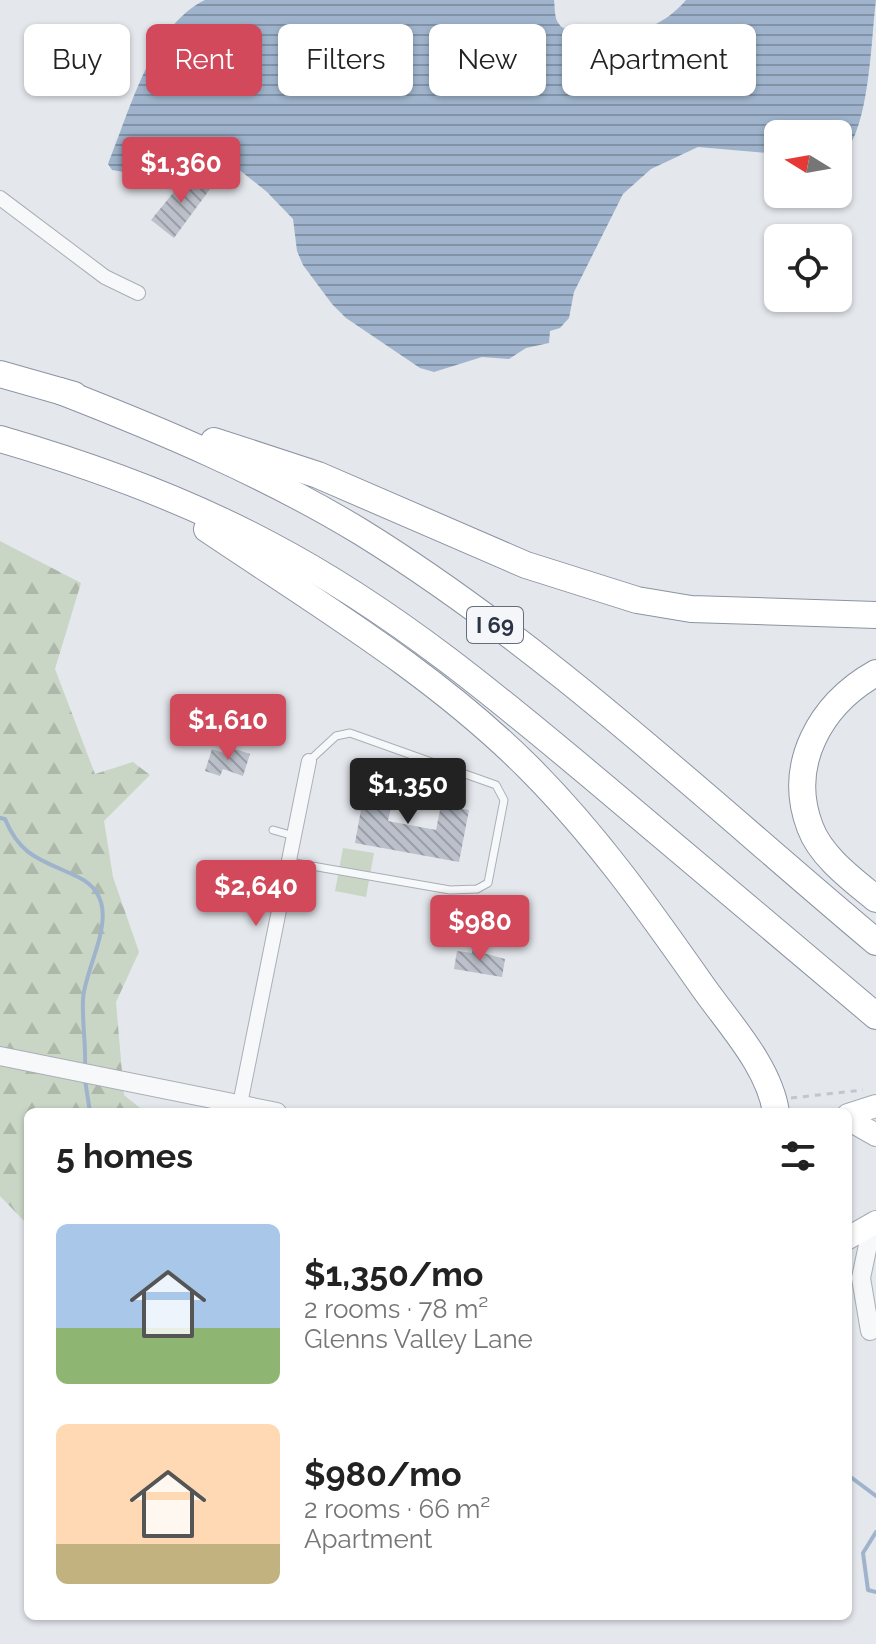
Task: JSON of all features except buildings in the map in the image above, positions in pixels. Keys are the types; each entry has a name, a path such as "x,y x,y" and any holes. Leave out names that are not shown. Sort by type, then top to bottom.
{"highway":[{"name":"I 69","path":"5,375 60,391 243,470 358,531 410,564 470,605 578,690 876,942"},
{"path":"60,391 318,475 526,565 637,600 691,609 876,615"},
{"name":"I 69","path":"1,439 111,473 270,545 429,645 479,681 876,1016"},
{"path":"148,488 364,631 477,721 528,767 637,892 751,1055 779,1106"},
{"path":"876,673 851,687 828,711 810,741 803,771 804,802 810,829 826,853 876,899"}],"main road":[{"path":"852,1114 872,1098"},
{"path":"852,1120 876,1135"},
{"path":"852,1236 874,1224"}],"street":[{"path":"4,202 98,272 138,293"},
{"path":"240,1104 309,761"},
{"path":"0,1056 258,1108"},
{"path":"873,1336 861,1278 874,1224"},
{"path":"852,1297 873,1336"}],"lane":[{"path":"289,862 450,890 477,889 488,883 504,800 496,785 350,733 336,736 309,761"},
{"path":"273,830 294,836"}],"path":[{"path":"779,1106 872,1098"}],"green space":[{"path":"0,541 81,583 55,669 95,774 133,762 150,775 104,821 113,877 139,952 116,1002 124,1095 140,1108 24,1108 24,1221 0,1196"},
{"path":"343,848 374,853 366,897 335,891"}],"water":[{"path":"205,0 554,0 556,19 562,27 562,96 756,96 756,24 656,24 686,0 876,0 867,86 852,141 852,120 764,120 764,153 698,147 651,169 623,194 574,292 569,318 560,328 550,331 549,343 526,348 509,359 482,357 434,372 420,368 346,318 332,304 303,265 297,251 293,219 267,192 202,140 189,137 136,174 112,170 108,164 146,68 146,96 262,96 262,24 175,24"}],"waterway":[{"path":"0,818 5,819 26,850 78,877 93,888 101,902 103,917 100,934 83,1000 85,1067"},
{"path":"85,1080 89,1108"},
{"path":"852,1478 876,1496"},
{"path":"876,1532 863,1553 868,1590 876,1592"}]}
